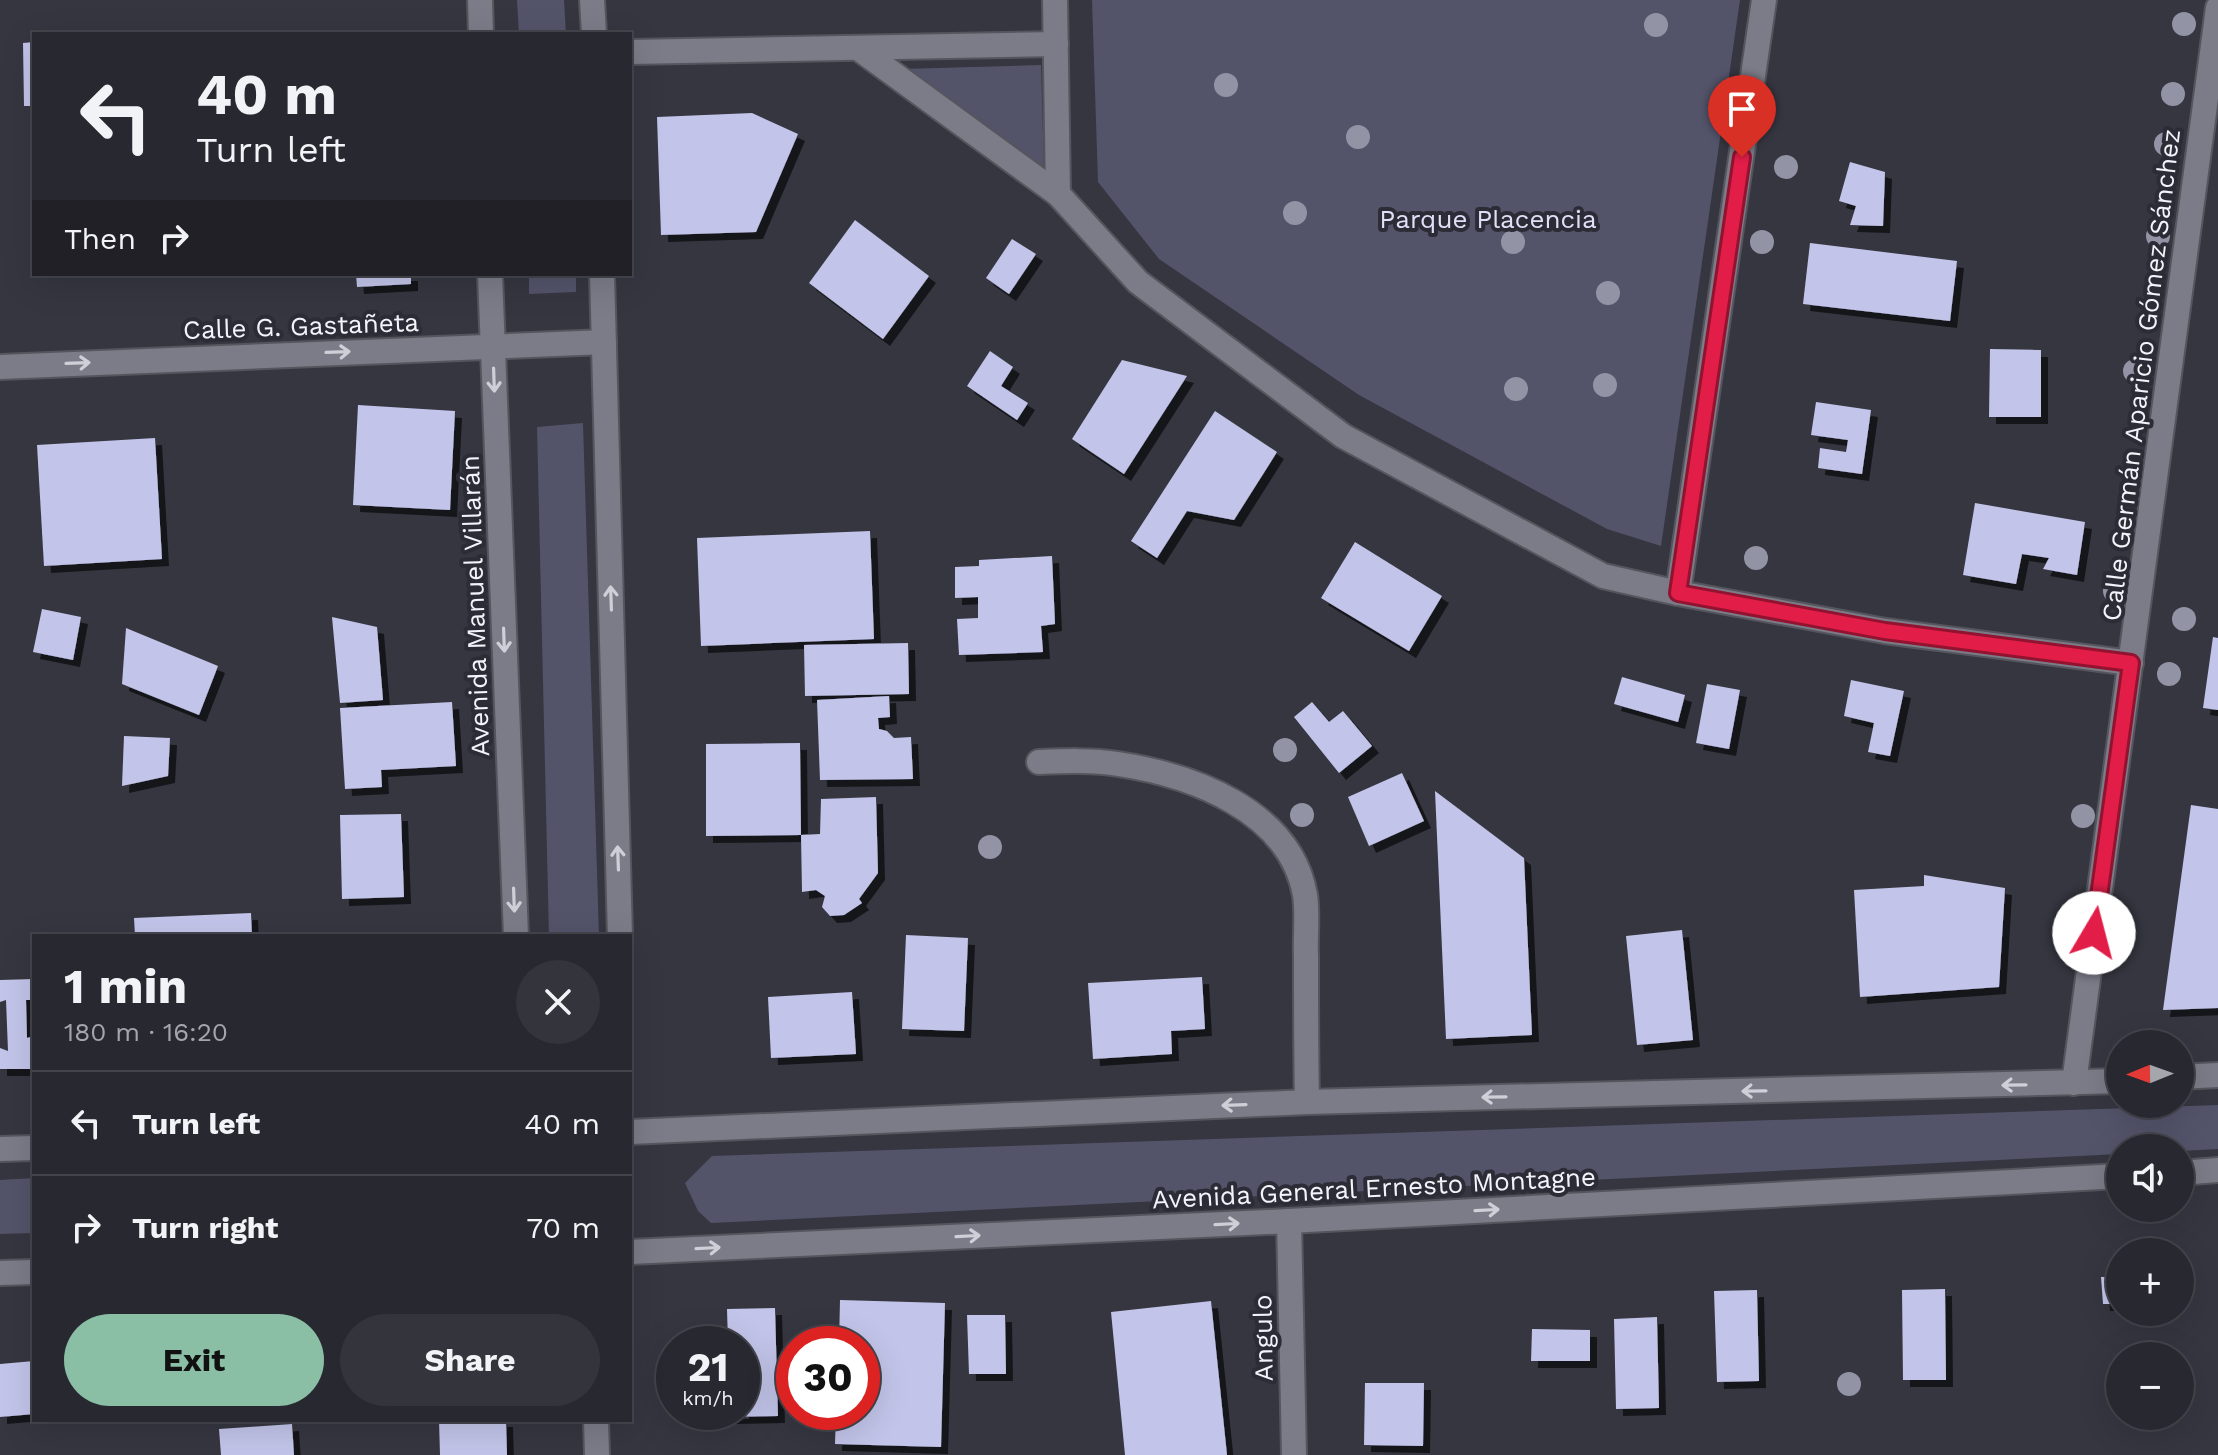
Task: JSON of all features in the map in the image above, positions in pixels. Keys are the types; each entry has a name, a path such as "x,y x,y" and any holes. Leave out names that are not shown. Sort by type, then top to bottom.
{"street":[{"path":"480,0 481,32"},
{"path":"592,0 594,32"},
{"path":"1055,0 1058,194"},
{"path":"1678,593 1764,0"},
{"name":"Calle Germán Aparicio Gómez Sánchez","path":"2074,1083 2212,88 2218,8"},
{"path":"632,52 1056,44"},
{"path":"858,48 1058,194 1138,282 1343,436 1603,576 1885,631 2131,663"},
{"name":"Avenida Manuel Villarán","path":"490,276 516,934"},
{"path":"602,276 620,934"},
{"name":"Calle G. Gastañeta","path":"0,367 604,342"},
{"path":"1039,762 1116,763 1185,780 1223,796 1249,812 1271,831 1291,856 1305,895 1307,1102"},
{"path":"2194,1076 2218,1075"},
{"path":"632,1132 1307,1102 2106,1082"},
{"path":"0,1149 32,1148"},
{"path":"2194,1172 2218,1170"},
{"name":"Avenida General Ernesto Montagne","path":"632,1252 1289,1221 2106,1177"},
{"name":"Angulo","path":"1289,1221 1294,1455"},
{"path":"0,1273 32,1272"},
{"path":"596,1422 597,1455"}],"green space":[{"path":"517,0 564,0 566,32 519,32"},
{"name":"Parque Placencia","path":"1092,0 1740,0 1661,546 1607,529 1359,395 1159,259 1098,182"},
{"path":"1041,65 1044,171 901,69"},
{"path":"529,276 576,276 576,292 529,294"},
{"path":"583,423 599,934 549,934 537,427"},
{"path":"2218,1105 2218,1149 2194,1150 2194,1134 2106,1134 2106,1155 711,1223 698,1211 685,1183 712,1156 2106,1109 2106,1118 2194,1118 2194,1106"},
{"path":"32,1178 32,1233 0,1234 0,1180"}],"building":[{"path":"32,42 32,106 24,106 23,43"},
{"path":"752,113 798,134 756,232 661,235 657,117"},
{"path":"1850,162 1885,172 1883,226 1850,225 1856,206 1839,201"},
{"path":"855,220 929,276 883,339 809,283"},
{"path":"1012,239 1036,254 1009,294 986,278"},
{"path":"1810,243 1957,261 1950,321 1803,304"},
{"path":"356,276 411,276 411,284 357,287"},
{"path":"1990,349 2041,350 2041,417 1989,417"},
{"path":"990,351 1013,367 1001,386 1028,403 1017,420 967,386"},
{"path":"1122,360 1187,376 1124,474 1072,439"},
{"path":"1816,402 1871,410 1862,474 1818,468 1820,448 1846,452 1848,440 1811,435"},
{"path":"358,405 455,411 450,510 353,505"},
{"path":"1215,411 1277,452 1234,520 1187,511 1157,558 1131,541"},
{"path":"155,438 162,559 44,566 37,445"},
{"path":"1975,503 2085,522 2077,575 2043,569 2049,558 2022,554 2016,584 1963,575"},
{"path":"870,531 874,639 701,646 697,538"},
{"path":"1355,542 1442,596 1409,651 1321,598"},
{"path":"1052,556 1055,624 1041,626 1043,652 959,655 957,619 978,618 978,597 955,598 955,567 979,566 979,560"},
{"path":"42,609 81,617 73,660 33,652"},
{"path":"332,617 377,627 383,700 340,703"},
{"path":"126,628 218,666 199,715 122,684"},
{"path":"2213,637 2218,638 2218,710 2203,708"},
{"path":"908,643 909,694 805,696 804,645"},
{"path":"1622,677 1685,695 1678,722 1614,704"},
{"path":"1851,680 1904,691 1890,756 1868,752 1874,723 1844,716"},
{"path":"1707,684 1740,690 1729,749 1696,743"},
{"path":"889,696 890,717 878,718 879,729 887,731 894,738 911,737 913,779 820,780 817,700"},
{"path":"452,702 456,766 381,770 382,787 345,789 340,708"},
{"path":"1312,702 1329,722 1343,711 1372,746 1339,773 1294,717"},
{"path":"124,736 170,738 168,776 122,786"},
{"path":"800,743 801,835 706,836 706,744"},
{"path":"1402,773 1424,821 1369,846 1348,797"},
{"path":"1435,791 1524,858 1532,1035 1446,1039"},
{"path":"876,797 878,873 859,899 862,903 844,915 830,916 822,907 825,896 816,890 802,892 801,835 820,834 821,799"},
{"path":"2191,805 2218,809 2218,1008 2163,1010"},
{"path":"401,814 404,897 342,899 340,815"},
{"path":"1924,875 2005,888 1999,987 1860,997 1854,890 1924,886"},
{"path":"251,913 252,934 135,934 134,918"},
{"path":"1682,930 1693,1040 1637,1045 1626,936"},
{"path":"906,935 968,938 964,1031 902,1029"},
{"path":"1202,977 1205,1029 1171,1031 1172,1054 1093,1059 1088,983"},
{"path":"32,979 32,1000 26,1000 27,1038 32,1037 32,1069 0,1069 0,1048 8,1051 6,1000 0,1002 0,980"},
{"path":"852,992 856,1054 771,1058 768,997"},
{"path":"2101,1277 2106,1277 2106,1304 2103,1304"},
{"path":"1945,1289 1946,1380 1903,1380 1902,1290"},
{"path":"1757,1290 1759,1381 1717,1382 1714,1291"},
{"path":"840,1300 945,1303 941,1447 835,1444 835,1430 880,1430 880,1326 839,1326"},
{"path":"1211,1301 1227,1455 1125,1455 1111,1312"},
{"path":"775,1308 776,1416 760,1416 760,1326 727,1326 727,1309"},
{"path":"967,1315 1005,1315 1006,1374 969,1374"},
{"path":"1657,1317 1659,1408 1616,1409 1614,1319"},
{"path":"1532,1329 1590,1330 1590,1361 1531,1361"},
{"path":"32,1361 32,1414 0,1417 0,1364"},
{"path":"1365,1383 1424,1383 1423,1446 1364,1445"},
{"path":"439,1422 506,1422 507,1455 440,1455"},
{"path":"292,1424 294,1455 221,1455 219,1429"}],"route":[{"path":"1742,157 1678,593 1885,631 2131,663 2094,933"}]}
